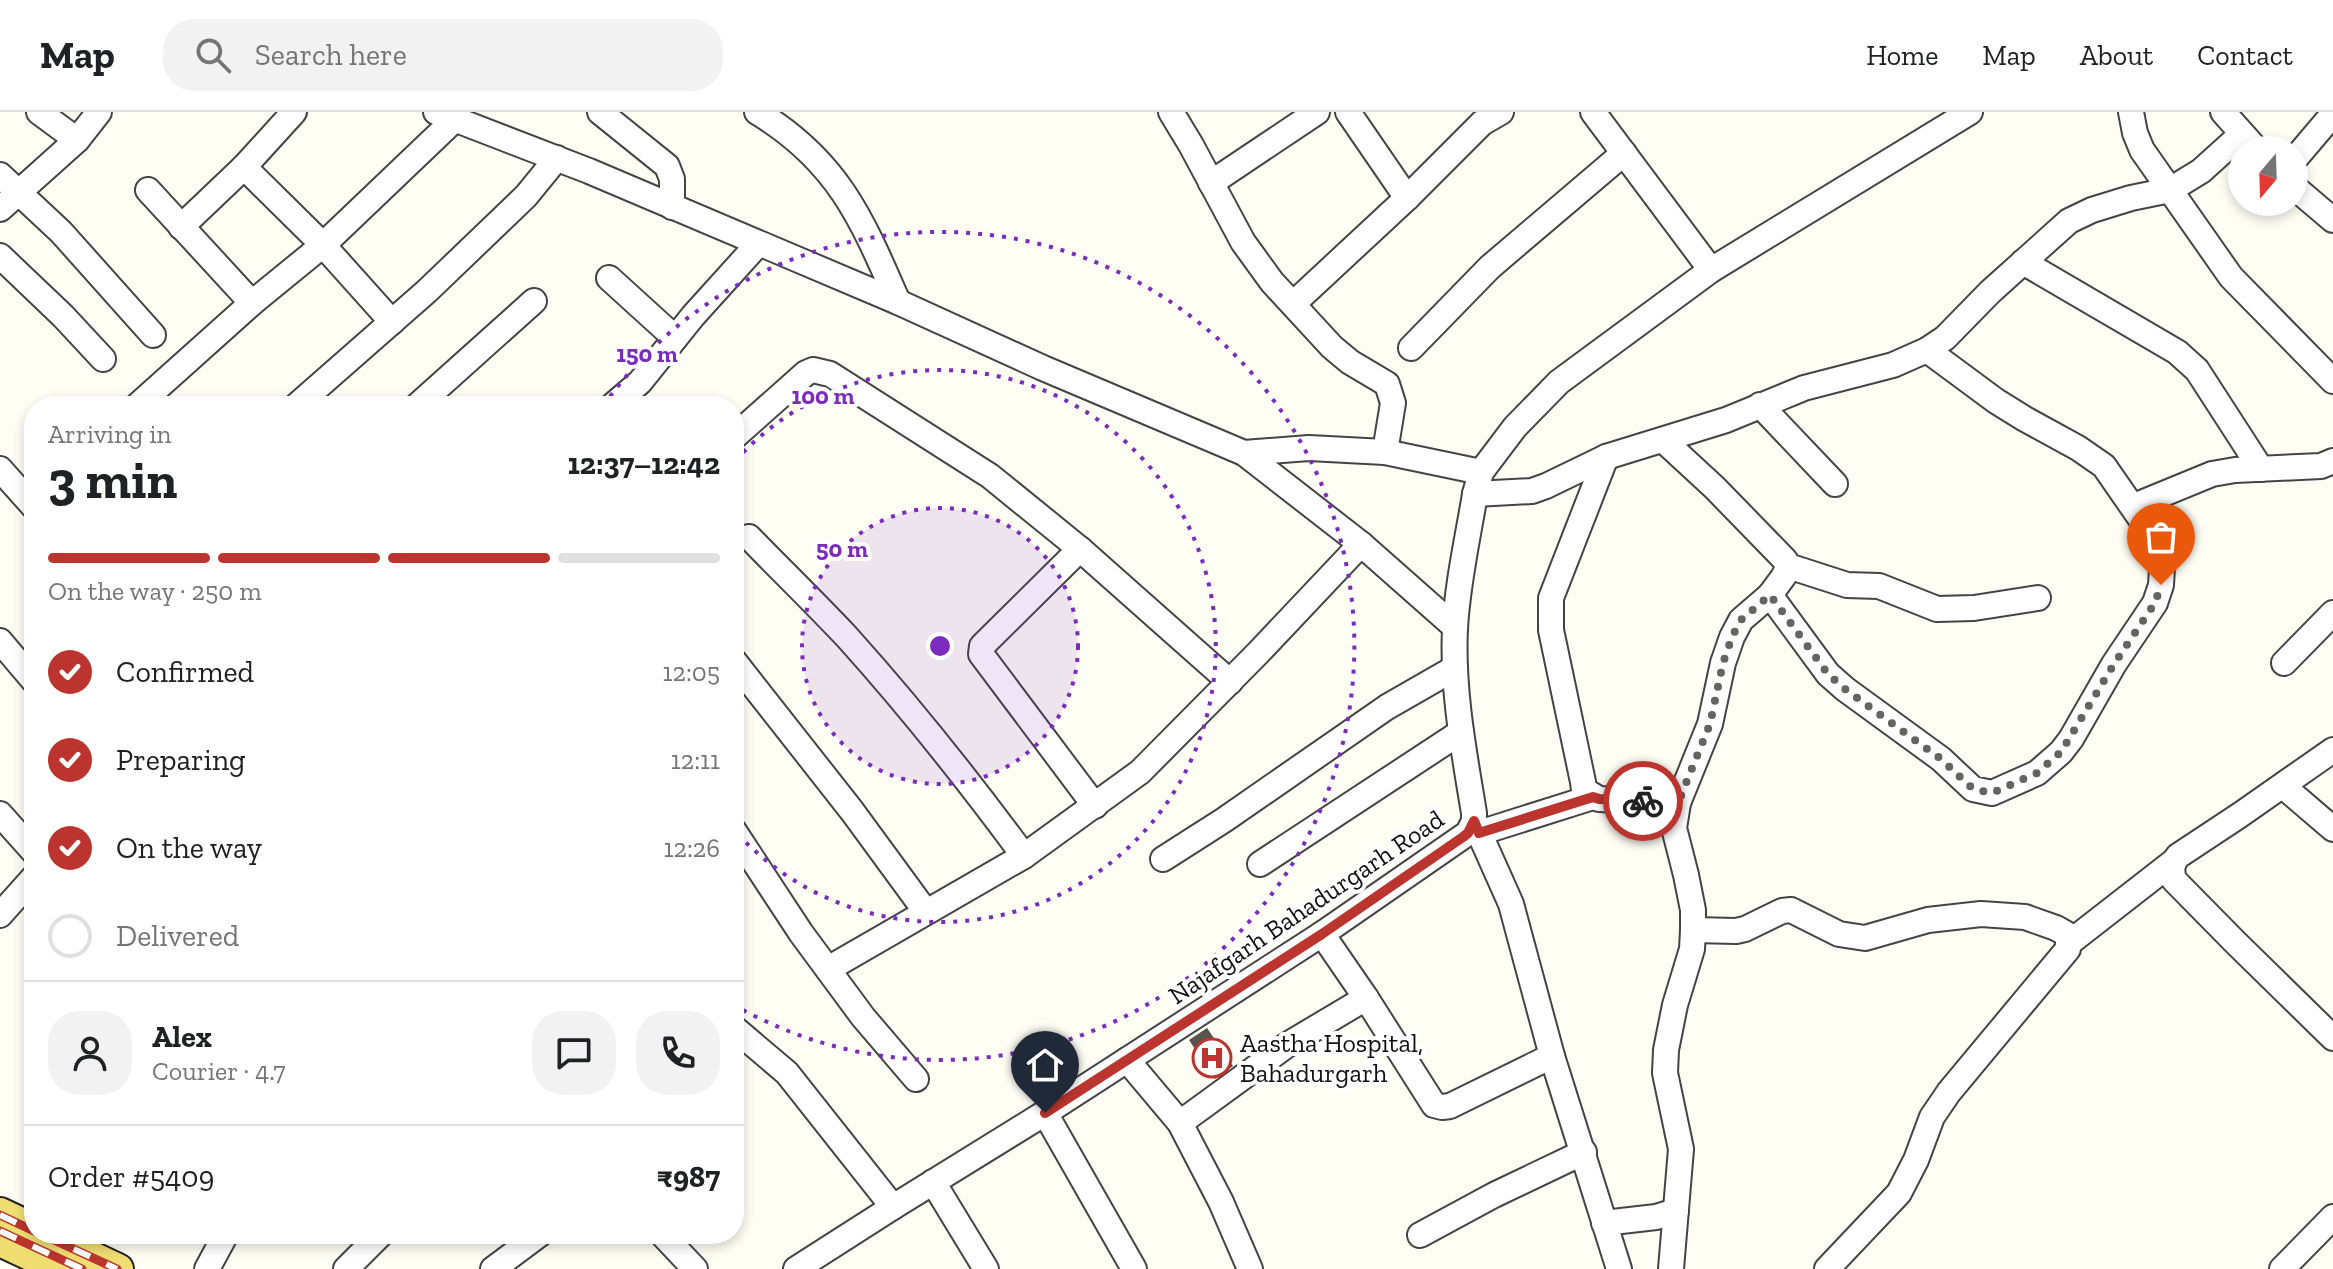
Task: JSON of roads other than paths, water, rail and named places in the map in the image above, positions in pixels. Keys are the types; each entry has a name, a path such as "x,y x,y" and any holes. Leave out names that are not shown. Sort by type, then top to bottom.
{"main road":[{"path":"0,1213 24,1224"},
{"path":"0,1241 60,1269"},
{"path":"65,1244 118,1269"}],"street":[{"path":"39,112 77,140"},
{"path":"0,209 77,140 99,112"},
{"path":"181,227 244,167 294,112"},
{"path":"600,112 667,166 672,179 672,207"},
{"path":"757,112 817,158 840,185 870,238 898,302"},
{"path":"794,138 796,112"},
{"path":"1171,112 1243,242 1272,282 1332,347 1387,384 1393,403 1385,452"},
{"path":"1211,183 1317,112"},
{"path":"1348,112 1407,198"},
{"path":"1293,304 1482,123 1501,112"},
{"path":"1593,112 1711,270"},
{"name":"Najafgarh Bahadurgarh Road","path":"796,1269 1322,934 1477,827 1461,732 1455,627 1478,483 1515,427 1559,382 1711,270 1970,112"},
{"path":"2131,112 2142,150 2231,277 2333,381"},
{"path":"2223,112 2245,136"},
{"path":"2308,143 2333,114"},
{"path":"148,396 387,186 446,116 557,158 898,302 1043,368 1244,453 1361,544 1455,627"},
{"path":"1411,348 1490,267 1624,153"},
{"path":"1244,453 1309,448 1385,452 1478,483 1532,491 1606,457 1726,420 1804,388 1893,365 1927,350 1945,338 2069,221 2131,198 2170,190 2228,155"},
{"path":"307,396 427,291 526,196 557,158"},
{"path":"244,167 323,245 392,322"},
{"path":"0,175 69,240 153,335"},
{"path":"148,190 252,303"},
{"path":"2308,199 2333,220"},
{"path":"624,396 640,382 758,244"},
{"path":"0,256 103,359"},
{"path":"2023,262 2177,352 2197,370 2261,469"},
{"path":"609,278 675,338"},
{"path":"428,396 534,301"},
{"path":"1770,595 1800,633 1819,664 1837,682 1941,759 1973,789 1992,793 2037,773 2061,752 2155,603 2162,568 2147,528 2104,466 1996,401 1927,350"},
{"path":"744,428 806,373 813,370 830,374 990,476 1080,549 1230,682"},
{"path":"1760,405 1835,484"},
{"path":"1663,440 1715,488 1788,566 1847,585 1879,586 1937,609 1974,608 2038,598"},
{"path":"1606,457 1551,598 1551,630 1584,790 1599,799 1678,803"},
{"path":"2134,506 2212,474 2321,466 2333,461"},
{"path":"0,469 24,494"},
{"path":"749,537 879,674 964,774 1024,856"},
{"path":"828,969 1024,856 1157,758 1361,544"},
{"path":"1080,549 982,646 981,654 1095,806"},
{"path":"1671,1269 1681,1149 1665,1073 1666,1050 1675,1005 1692,949 1693,930 1693,910 1674,828 1678,803 1710,724 1732,637 1741,620 1770,595 1788,566"},
{"path":"2284,663 2333,613"},
{"path":"0,641 24,669"},
{"path":"1163,859 1387,707 1455,668"},
{"path":"744,674 852,811 926,912"},
{"path":"1260,864 1461,732"},
{"path":"2069,943 2178,856 2333,750"},
{"path":"2283,786 2333,829"},
{"path":"1593,797 1477,827 1511,904 1552,1056 1619,1269"},
{"path":"0,814 24,841"},
{"path":"744,846 801,933 863,1017 916,1079"},
{"path":"2173,862 2174,880 2333,1038"},
{"path":"0,915 24,888"},
{"path":"1693,930 1736,931 1791,910 1839,934 1865,938 1928,920 1981,914 2025,917 2065,933 2069,943 2068,949 1949,1092 1932,1117 1916,1160 1899,1193 1827,1269"},
{"path":"1322,934 1434,1105 1450,1106 1552,1056"},
{"path":"1180,1123 1287,1045 1366,998"},
{"path":"744,1036 787,1073 893,1207"},
{"path":"1127,1060 1180,1123 1221,1202 1250,1269"},
{"path":"1045,1113 1134,1269"},
{"path":"1420,1235 1483,1200 1584,1152"},
{"path":"933,1182 986,1269"},
{"path":"1604,1223 1656,1217 1676,1211"},
{"path":"2282,1269 2333,1217"},
{"path":"207,1269 221,1244"},
{"path":"346,1269 371,1244"},
{"path":"493,1269 527,1244"},
{"path":"671,1244 695,1269"}],"railway":[{"path":"0,1215 24,1226"},
{"path":"0,1231 24,1242"},
{"path":"28,1244 82,1269"},
{"path":"63,1244 117,1269"}],"place":[{"name":"Aastha Hospital, Bahadurgarh","path":"1212,1058"}]}
